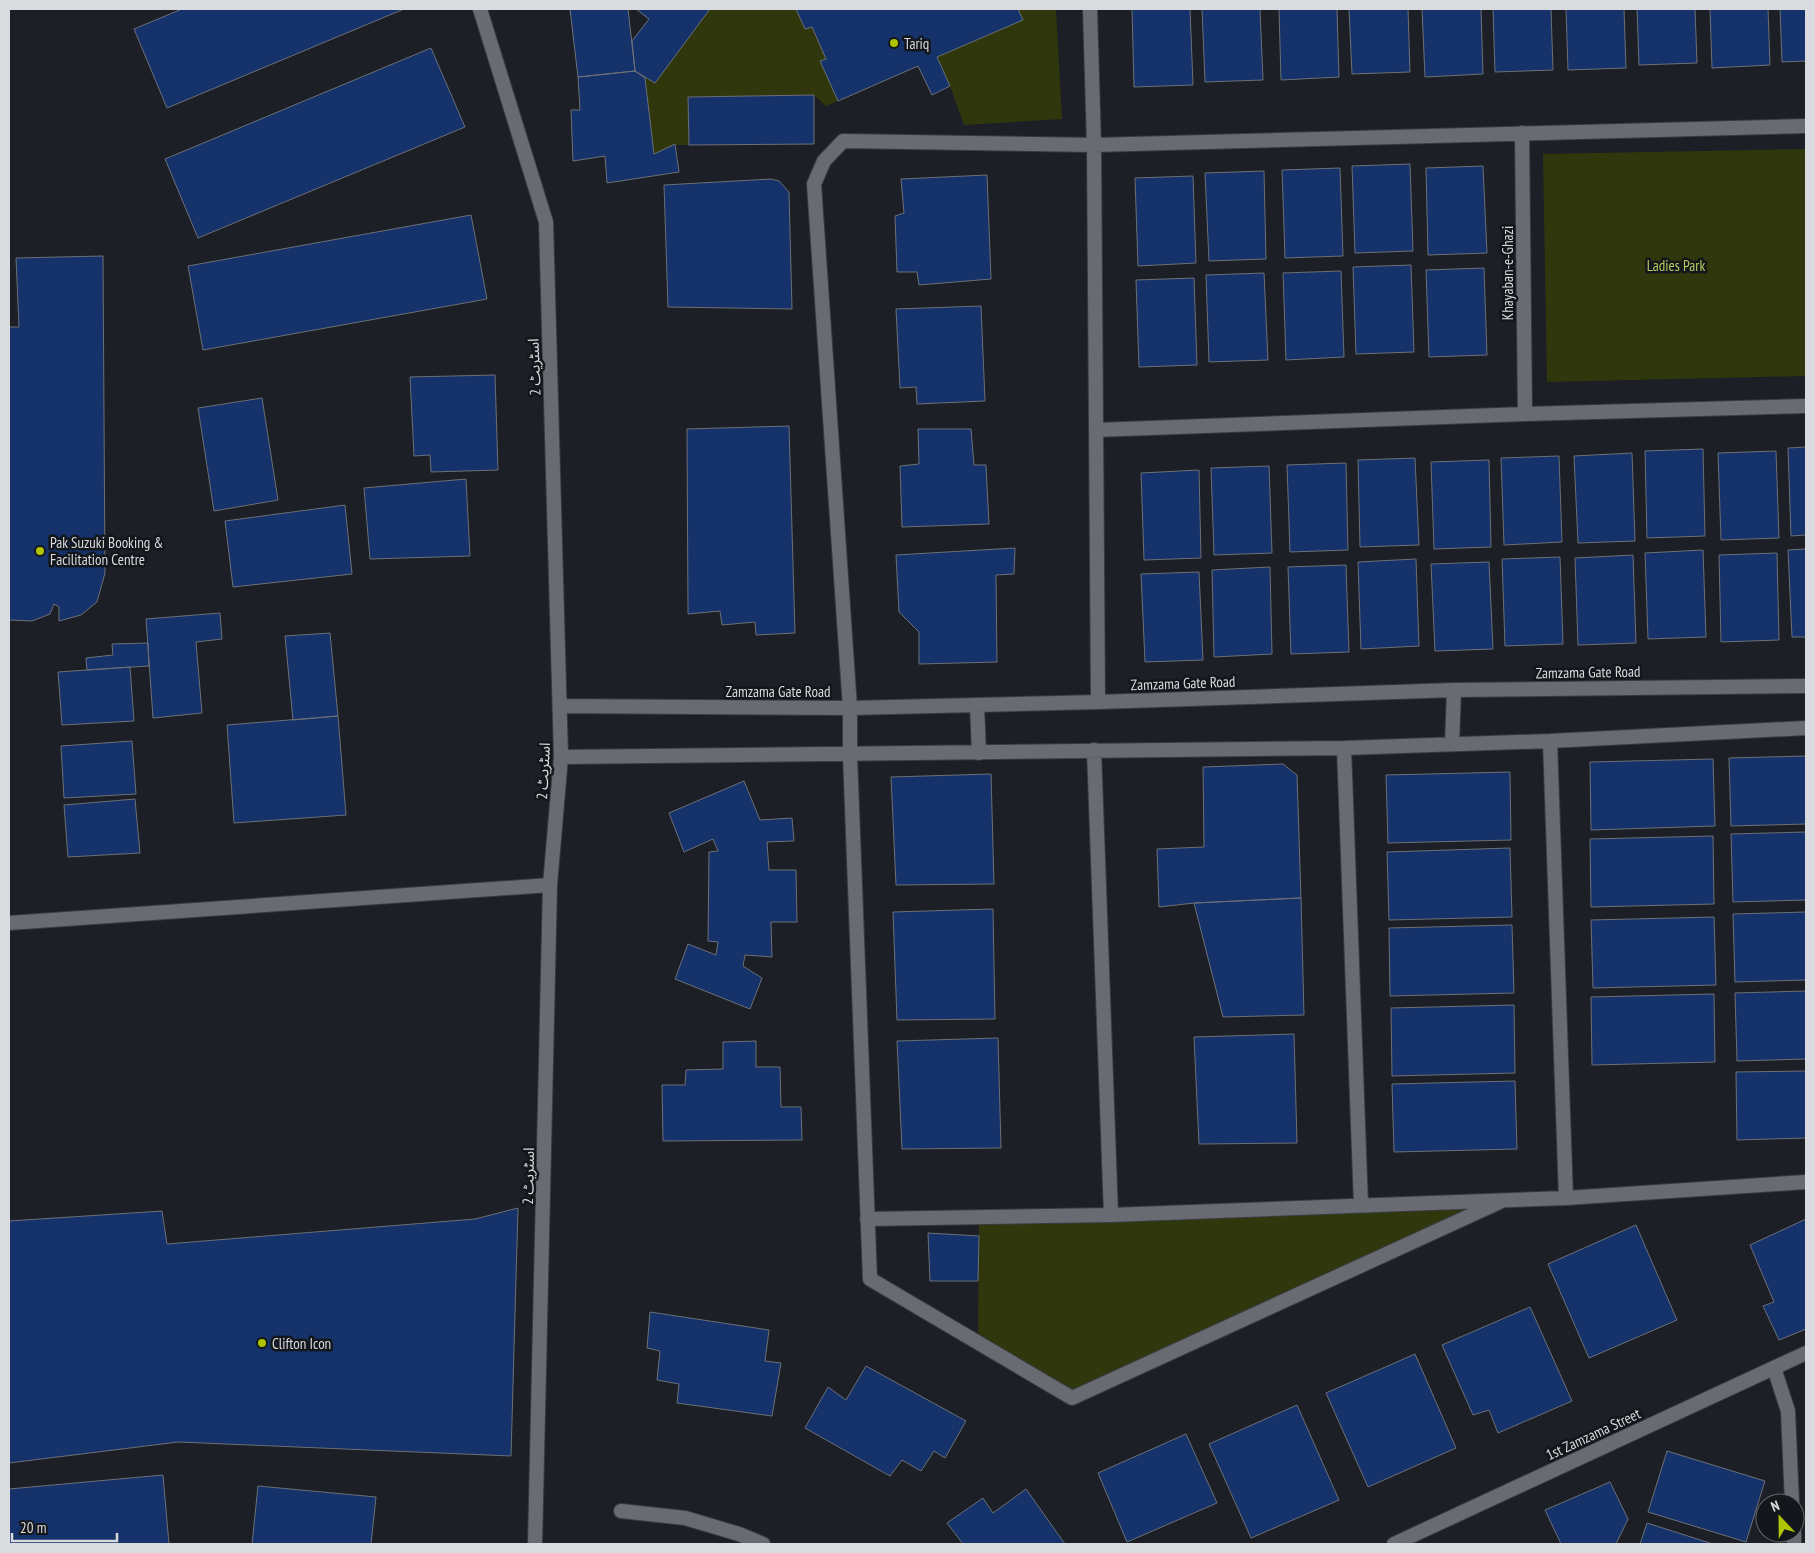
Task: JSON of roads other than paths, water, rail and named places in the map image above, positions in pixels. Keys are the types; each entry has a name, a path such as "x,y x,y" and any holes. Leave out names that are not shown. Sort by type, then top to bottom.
{"street":[{"name":"اسٹریٹ 2","path":"480,9 546,222 562,757 550,885 535,1544"},
{"path":"1090,9 1094,145 1098,702"},
{"path":"1502,1201 1072,1398 870,1279 850,755 850,708 814,184 824,160 843,141 1094,145 1806,126"},
{"name":"Khayaban-e-Ghazi","path":"1522,133 1525,414"},
{"path":"1096,430 1806,406"},
{"name":"Zamzama Gate Road","path":"560,706 850,708 1454,690 1806,686"},
{"path":"1452,744 1454,690"},
{"path":"977,705 979,753"},
{"path":"562,757 1344,748 1550,741 1806,728"},
{"path":"1550,741 1566,1198"},
{"path":"1344,748 1361,1205"},
{"path":"1094,750 1111,1215"},
{"path":"9,923 550,885"},
{"path":"867,1219 1111,1215 1502,1201 1806,1182"},
{"name":"1st Zamzama Street","path":"1394,1544 1806,1353"},
{"path":"1774,1368 1788,1411 1792,1493"},
{"path":"621,1511 685,1518 739,1534 762,1544"}],"place":[{"name":"Tariq","path":"894,43"},
{"name":"Pak Suzuki Booking & Facilitation Centre","path":"40,551"},
{"name":"Clifton Icon","path":"262,1343"}],"park label":[{"name":"Ladies Park","path":"1676,265"}]}
